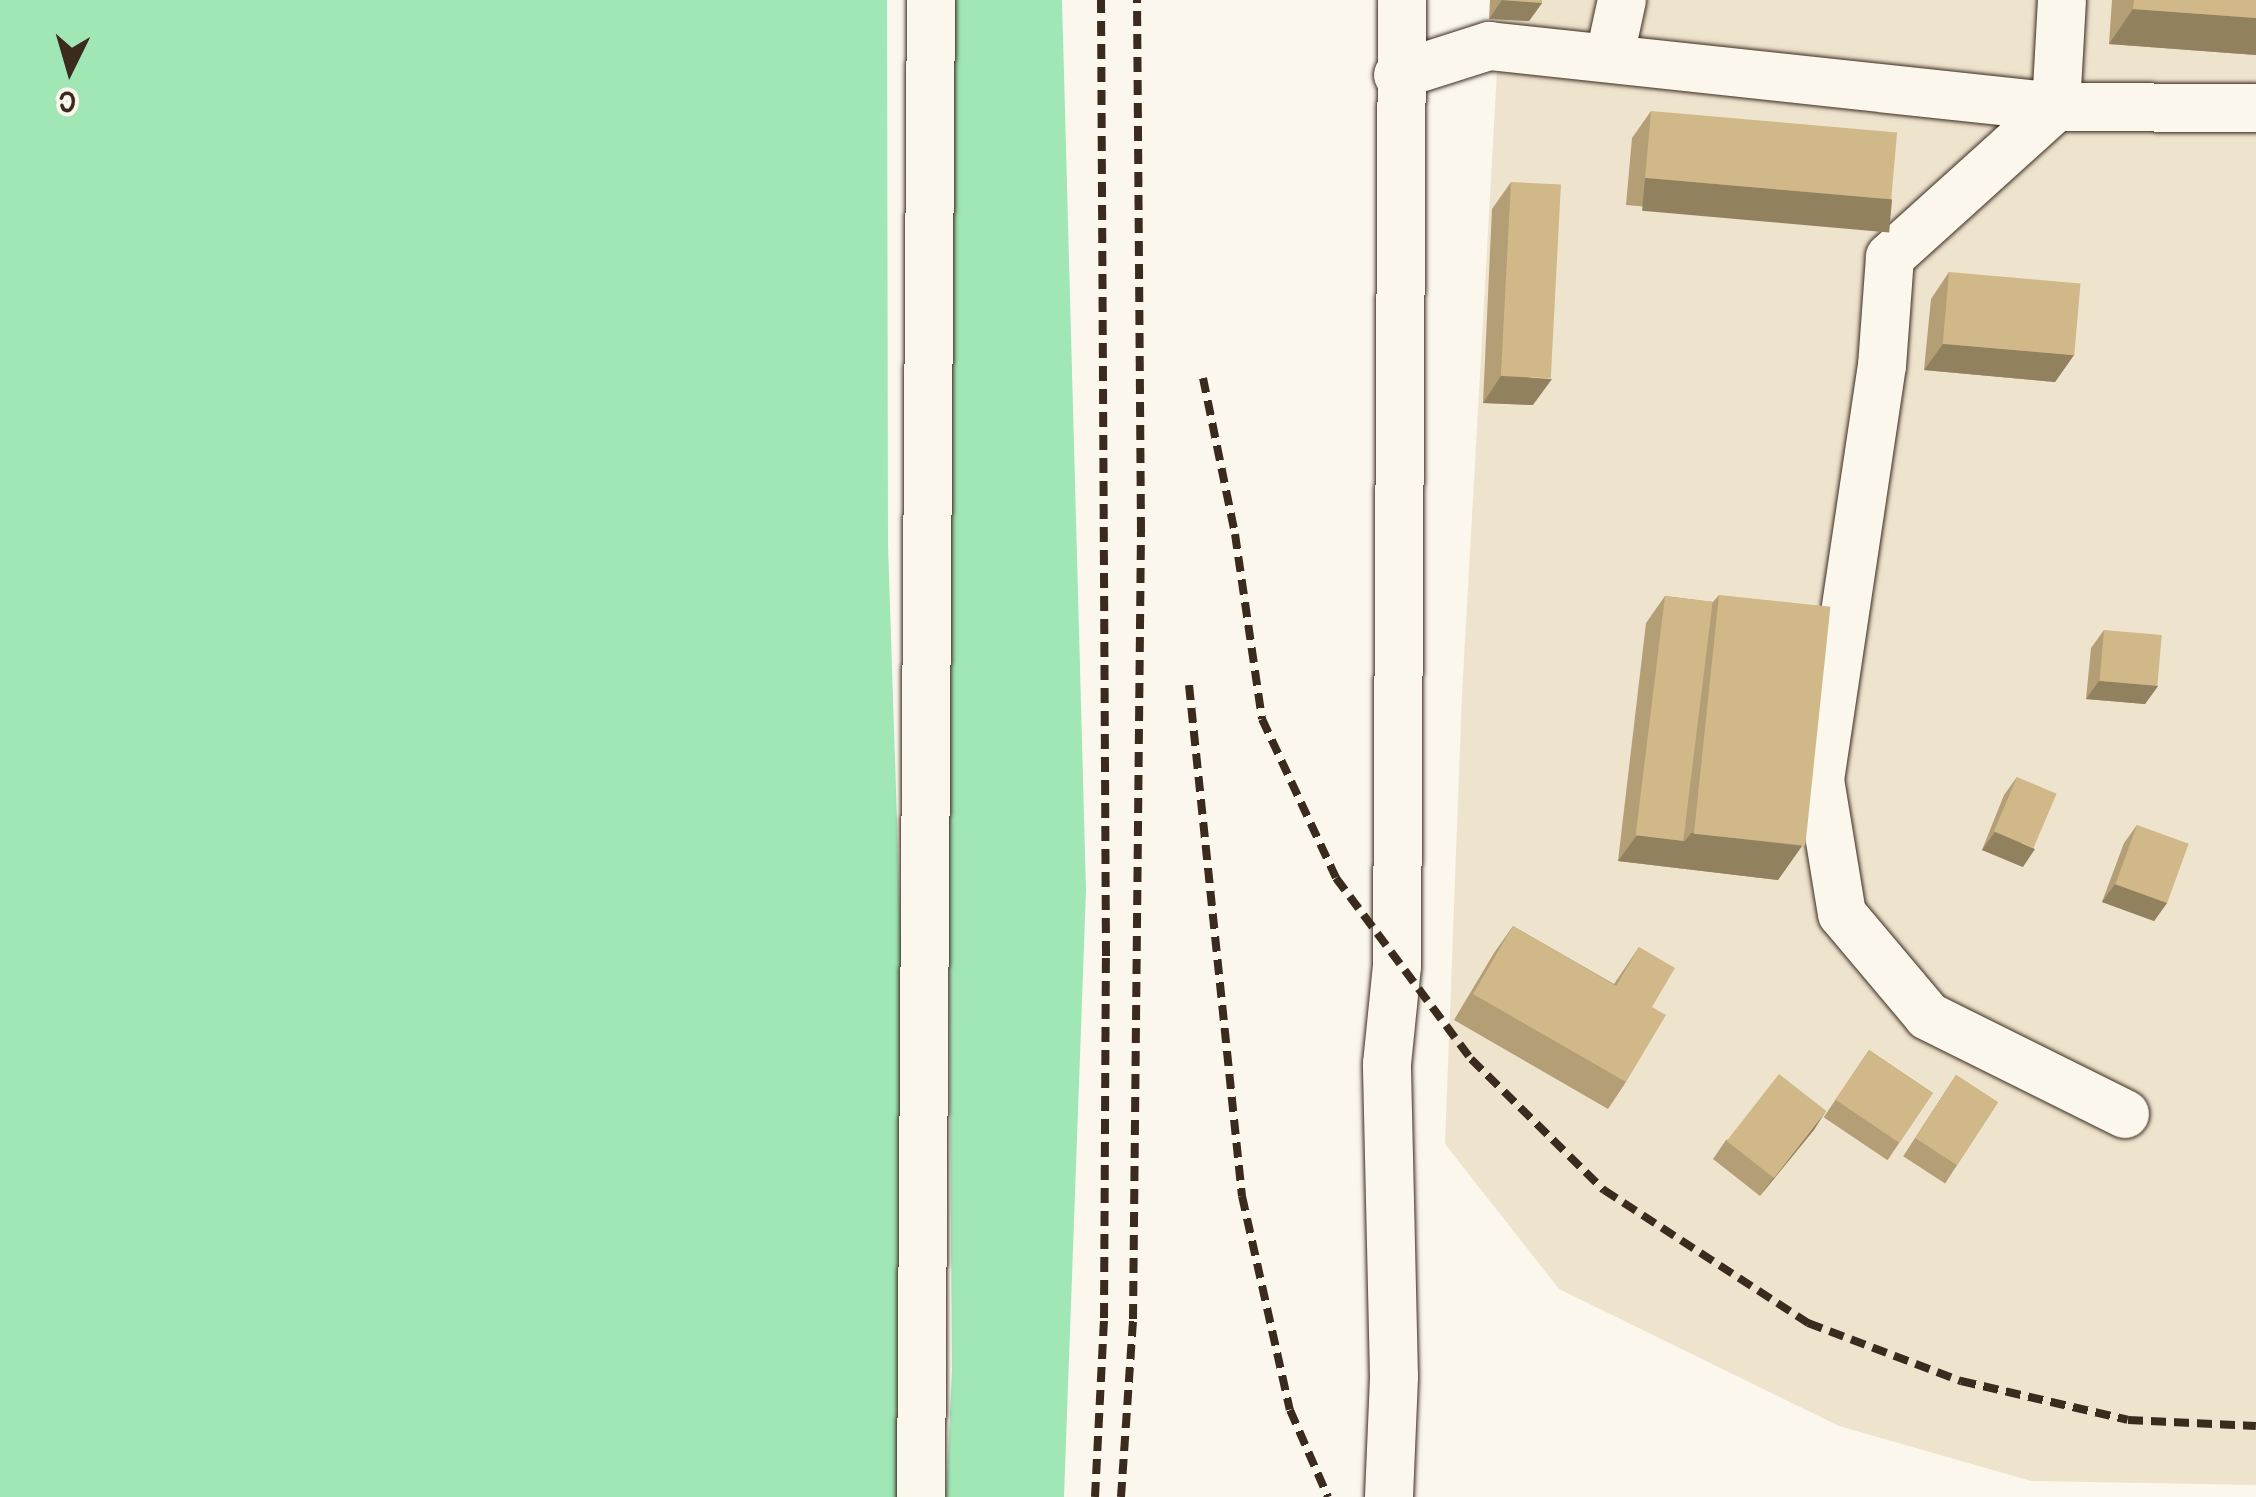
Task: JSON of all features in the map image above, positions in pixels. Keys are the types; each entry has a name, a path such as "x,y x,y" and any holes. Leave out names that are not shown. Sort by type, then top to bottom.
{"street":[{"path":"921,1497 931,0"},
{"path":"1388,1497 1398,75 1402,0"},
{"path":"1610,55 1622,0"},
{"path":"2062,0 2056,107 1890,256 1882,366 1820,780 1842,914 1928,1016 2126,1114"},
{"path":"1398,75 1489,46 1610,55 2056,107 2256,108"}],"shaded area":[{"path":"1501,0 2256,0 2256,1485 2031,1481 1839,1426 1559,1289 1445,1144 1462,694"}],"green space":[{"path":"0,0 887,0 888,545 919,1497 0,1497"},
{"path":"942,0 1062,0 1086,890 1064,1497 946,1497 952,1370"}],"building":[{"path":"2134,0 2256,0 2256,18 2133,9"},
{"path":"1651,111 1897,133 1891,199 1645,178"},
{"path":"1511,182 1561,185 1551,378 1501,376"},
{"path":"1949,272 2080,284 2074,355 1943,344"},
{"path":"1719,595 1830,607 1805,845 1694,834"},
{"path":"1665,596 1713,602 1683,841 1636,835"},
{"path":"2104,630 2162,635 2157,686 2100,681"},
{"path":"2017,777 2057,794 2034,848 1994,831"},
{"path":"2137,825 2189,844 2167,903 2115,884"},
{"path":"1513,926 1616,986 1639,947 1675,968 1652,1007 1666,1015 1626,1082 1473,994"},
{"path":"1869,1050 1933,1093 1899,1143 1835,1100"},
{"path":"1779,1074 1826,1111 1774,1178 1727,1141"},
{"path":"1956,1075 1998,1102 1957,1165 1915,1138"}],"railway":[{"path":"1095,1497 1104,1318 1106,956 1101,0"},
{"path":"1121,1497 1133,1319 1141,532 1137,0"},
{"path":"1203,378 1235,534 1262,719 1336,878 1471,1059 1604,1190 1808,1323 1961,1381 2128,1420 2256,1426"},
{"path":"1189,685 1242,1196 1290,1410 1328,1497"}]}
